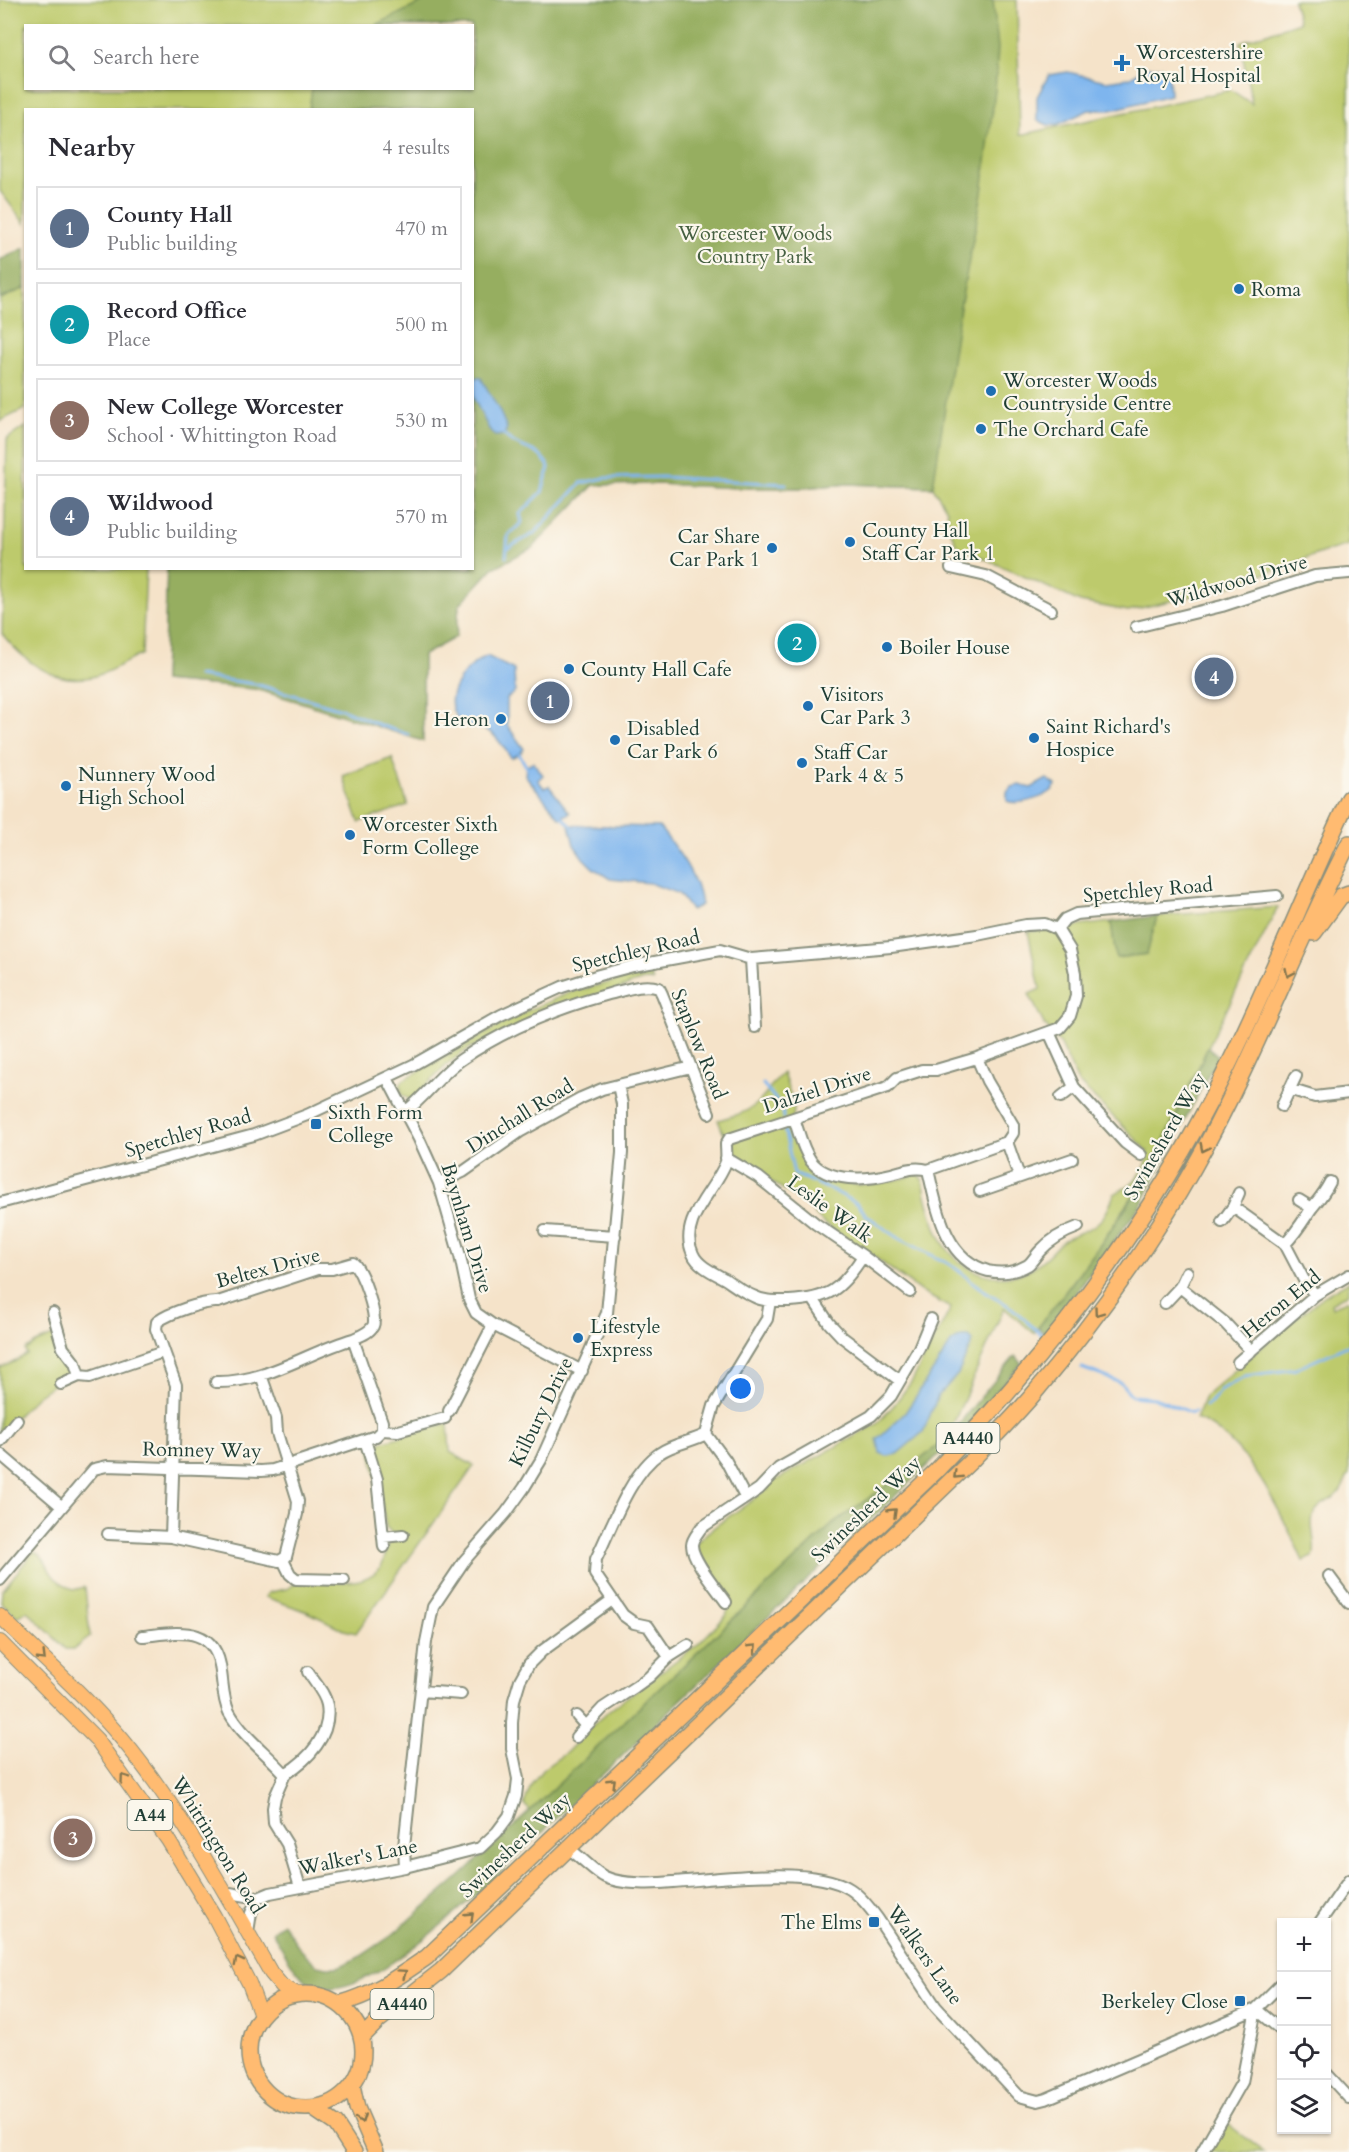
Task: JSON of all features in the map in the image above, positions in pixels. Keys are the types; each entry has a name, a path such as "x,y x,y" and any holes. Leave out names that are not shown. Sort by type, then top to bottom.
{"highway":[{"name":"Swinesherd Way","path":"339,2004 382,1988 427,1957 936,1471 1034,1362 1131,1236 1181,1152 1223,1076 1349,798"},
{"name":"Swinesherd Way","path":"363,2037 379,2020 441,1971 569,1849 972,1460 1030,1398 1083,1333 1140,1254 1194,1167 1250,1057 1349,843"},
{"path":"1299,951 1341,896 1349,893"},
{"path":"297,1994 318,1995 339,2004 353,2018 363,2037 364,2051 361,2068 352,2085 330,2103 314,2109 281,2103 265,2091 253,2074 248,2054 249,2040 261,2015 276,2002 297,1994"},
{"path":"352,2085 357,2108 376,2152"},
{"path":"314,2109 336,2124 354,2152"}],"main road":[{"name":"Whittington Road","path":"0,1616 122,1739 178,1813 277,1979 282,1986 297,1994"},
{"name":"Whittington Road","path":"0,1642 97,1740 168,1840 214,1916 249,1983 261,2015"}],"street":[{"path":"951,568 986,576 1051,610"},
{"name":"Wildwood Drive","path":"1136,627 1222,606 1315,576 1349,573"},
{"name":"Spetchley Road","path":"0,1203 254,1135 307,1115 387,1078 501,1015 572,984 633,966 720,950 751,959 891,947 977,935 1026,925 1045,924 1057,929 1065,919 1076,914 1277,896"},
{"name":"Dalziel Drive","path":"863,1256 852,1273 830,1294 813,1299 770,1301 754,1297 702,1265 693,1256 689,1231 726,1162 726,1144 729,1139 888,1087 897,1078 977,1058 1060,1028 1070,1016 1076,996 1075,973 1070,950 1057,929"},
{"path":"751,959 755,1027"},
{"name":"Staplow Road","path":"405,1112 461,1060 519,1027 557,1010 648,986 659,988 709,1113"},
{"path":"1048,1032 1074,1087 1125,1143 1142,1155"},
{"path":"792,1118 804,1150 813,1164 826,1172 860,1178 889,1175 913,1168 928,1170 1007,1142 1013,1133 1013,1125 987,1081 977,1058"},
{"name":"Dinchall Road","path":"439,1183 471,1167 521,1131 581,1098 618,1084 691,1067"},
{"path":"1282,1106 1296,1076"},
{"name":"Baynham Drive","path":"387,1078 439,1183 472,1307 476,1313 493,1325 582,1371"},
{"name":"Kilbury Drive","path":"405,1867 404,1846 426,1642 433,1606 464,1561 506,1513 541,1460 607,1313 622,1153 622,1104 618,1084"},
{"path":"1061,1097 1074,1087"},
{"path":"1289,1089 1314,1097 1349,1093"},
{"path":"1007,1142 1019,1176"},
{"name":"Leslie Walk","path":"726,1158 758,1177 816,1224 910,1292"},
{"path":"980,1191 1072,1159"},
{"path":"928,1170 949,1240 958,1255 984,1270 996,1273 1010,1272 1029,1264 1041,1250 1065,1232 1078,1227"},
{"path":"1285,1244 1324,1196 1330,1182"},
{"path":"1222,1222 1233,1207 1239,1193"},
{"path":"1299,1200 1312,1208"},
{"path":"1233,1207 1285,1244 1305,1282 1315,1295"},
{"path":"545,1231 615,1236"},
{"name":"Beltex Drive","path":"171,1537 176,1385 156,1329 157,1322 164,1317 210,1301 219,1302 318,1269 332,1269 353,1263 359,1268 375,1323 365,1334 353,1339"},
{"path":"1165,1303 1180,1287 1187,1272"},
{"name":"Heron End","path":"1238,1362 1315,1295 1349,1275"},
{"path":"1180,1287 1225,1323 1251,1351"},
{"path":"813,1299 829,1323 842,1337 899,1380"},
{"path":"706,1434 714,1406 762,1327 770,1301"},
{"path":"53,1313 63,1348 75,1363 79,1376"},
{"path":"726,1602 699,1562 692,1543 701,1528 759,1488 779,1468 871,1416 891,1396 919,1348 931,1319"},
{"name":"Romney Way","path":"0,1580 94,1469 107,1466 261,1471 287,1466 365,1440 380,1434 382,1430 398,1431 447,1414 493,1325"},
{"path":"216,1382 232,1382 261,1375 319,1353 328,1346 353,1339 382,1422 382,1430"},
{"path":"61,1384 79,1376 90,1377 163,1352"},
{"path":"108,1534 171,1537 283,1560 289,1552 298,1501 277,1433 276,1418 261,1375"},
{"path":"0,1441 17,1420"},
{"path":"706,1434 726,1461 745,1497"},
{"path":"669,1657 648,1626 627,1620 612,1600 595,1574 596,1559 635,1478 658,1454 679,1442 706,1434"},
{"path":"365,1440 377,1479 384,1542 403,1535"},
{"path":"0,1454 61,1506"},
{"path":"283,1560 290,1574 296,1579 344,1580"},
{"path":"1329,1576 1345,1588 1349,1604"},
{"name":"Walker's Lane","path":"224,1893 258,1898 270,1893 405,1867 480,1848 497,1832 509,1815 516,1796 518,1779 512,1749 512,1731 514,1700 520,1680 529,1664 542,1651 612,1600"},
{"path":"142,1636 186,1632 198,1636 211,1646 221,1664 228,1711 257,1748 285,1774"},
{"path":"576,1737 603,1708 649,1677 669,1657 688,1645"},
{"path":"300,1887 287,1844 274,1823 273,1808 285,1774 301,1765 313,1751 322,1736 327,1719 327,1704 323,1694 308,1672"},
{"path":"421,1691 461,1694"},
{"path":"577,1716 586,1726"},
{"name":"Walkers Lane","path":"569,1849 605,1877 643,1884 746,1876 806,1876 836,1882 851,1889 869,1906 936,2007 1019,2096 1030,2100 1046,2099 1256,2009"},
{"path":"1323,1918 1349,1880"},
{"path":"248,1932 251,1913 258,1898"},
{"path":"1202,2152 1242,2082 1256,2009 1277,1987"},
{"path":"1256,2009 1277,2027"},
{"path":"1331,2078 1349,2098"}],"green space":[{"name":"Worcester Woods Country Park","path":"0,0 1017,0 1020,135 1231,90 1252,104 1240,42 1299,22 1293,0 1349,0 1349,545 1225,588 1128,611 1080,602 957,546 949,527 947,510 933,487 848,484 799,488 659,484 594,485 532,548 493,568 459,605 456,637 423,655 423,741 255,689 163,681 167,570 474,570 474,108 24,108 24,223 0,191"},
{"name":"Worcester Woods Country Park","path":"427,0 993,0 998,48 995,90 982,193 960,307 933,487 848,484 799,488 659,484 593,485 532,548 493,568 459,605 456,637 423,655 423,741 255,689 163,681 167,570 474,570 474,108 309,108 312,90 474,90 474,24 378,24"},
{"path":"24,248 24,288 0,299 0,260"},
{"path":"24,288 24,409 0,421 0,299"},
{"path":"24,428 24,570 146,570 142,654 109,671 89,678 60,677 35,665 12,646 2,634 7,439"},
{"path":"392,758 408,805 359,822 343,776"},
{"path":"1278,907 1161,1146 1132,1197 1099,1247 1034,1333 1004,1308 947,1438 904,1473 834,1523 530,1811 524,1804 532,1783 543,1769 567,1752 597,1721 619,1703 698,1644 726,1616 729,1606 699,1565 696,1543 774,1481 877,1424 912,1381 951,1308 923,1293 868,1252 823,1223 803,1202 733,1157 718,1120 739,1114 754,1106 783,1073 794,1109 792,1132 801,1153 812,1169 827,1178 861,1185 919,1174 939,1235 955,1257 966,1266 992,1276 1019,1274 1039,1263 1064,1240 1098,1223 1109,1208 1114,1194 1127,1187 1138,1177 1148,1159 1148,1151 1078,1082 1061,1045 1044,1024 1029,994 1040,989 1028,932 1111,922 1117,958 1147,954 1157,916"},
{"path":"1157,916 1147,954 1116,958 1111,922"},
{"path":"645,974 651,975 653,981 644,980 634,983 470,1048 450,1062 411,1100 402,1095 400,1085 403,1080 522,1013 571,992"},
{"path":"1208,1047 1218,1056 1142,1203 1046,1334 1038,1328 1098,1248 1143,1180"},
{"path":"1349,1281 1349,1293 1331,1303 1332,1307 1349,1300 1349,1473 1338,1494 1315,1512 1312,1521 1315,1547 1313,1557 1303,1561 1273,1500 1247,1460 1214,1429 1196,1419 1205,1396 1292,1321 1324,1296"},
{"path":"55,1335 72,1372 37,1396 0,1436 0,1368 27,1354 25,1350 36,1343"},
{"path":"1015,1356 1022,1363 952,1442 441,1926 393,1962 367,1977 343,1986 321,1987 303,1978 290,1962 272,1932 283,1923 300,1949 317,1965 327,1967 338,1967 347,1963 391,1936 530,1811 834,1523 904,1473 947,1438"},
{"path":"448,1423 450,1452 474,1466 356,1633 344,1630 308,1612 265,1597 268,1593 288,1588 298,1582 361,1580 371,1576 379,1569 392,1540 391,1532 386,1527 370,1445"},
{"path":"33,1552 41,1556 59,1581 73,1590 85,1587 90,1637 74,1649 66,1649 27,1611 18,1617 1,1602 2,1591"},
{"path":"1228,2124 1264,2152 1208,2152"}],"water":[{"path":"1147,67 1162,67 1169,77 1170,95 1111,110 1089,110 1059,124 1048,125 1037,120 1037,97 1049,75 1068,72 1106,81 1129,78"},
{"path":"474,377 481,378 507,428 504,435 495,436 474,399"},
{"path":"487,656 514,670 515,692 507,698 507,725 524,749 511,758 493,734 462,723 453,711 453,692 457,683 463,674"},
{"path":"533,762 543,775 538,780 544,788 549,786 570,813 560,818 525,775 526,767"},
{"path":"1047,779 1056,785 1041,797 1019,802 1007,801 1007,792 1012,787 1020,785 1031,788"},
{"path":"569,825 659,827 680,854 691,873 701,905 691,910 679,894 650,883 610,879 583,858 574,845"},
{"path":"961,1337 969,1337 973,1341 958,1374 938,1396 923,1432 897,1454 887,1456 880,1453 877,1439 905,1413 952,1342"}],"waterway":[{"path":"504,435 516,444 534,451 549,467 542,492 520,514 522,522 508,536 506,557"},
{"path":"508,548 535,533 581,483 605,478 662,477 786,484"},
{"path":"198,676 255,684 342,709 409,735"},
{"path":"519,754 529,771"},
{"path":"560,815 573,827"},
{"path":"763,1084 782,1107 783,1118"},
{"path":"783,1124 794,1174 858,1204 866,1215 898,1238 953,1266 979,1287 1012,1308 1043,1336"},
{"path":"1205,1406 1220,1390 1245,1376 1296,1369 1349,1345"},
{"path":"1082,1368 1121,1383 1132,1396 1154,1398 1192,1413 1195,1411"}],"place":[{"name":"Worcestershire Royal Hospital","path":"1122,63"},
{"name":"Roma","path":"1239,289"},
{"name":"Worcester Woods Countryside Centre","path":"991,391"},
{"name":"The Orchard Cafe","path":"981,429"},
{"name":"County Hall Staff Car Park 1","path":"850,542"},
{"name":"Car Share Car Park 1","path":"772,548"},
{"name":"Record Office","path":"797,643"},
{"name":"Boiler House","path":"887,647"},
{"name":"County Hall Cafe","path":"569,669"},
{"name":"Wildwood","path":"1214,677"},
{"name":"County Hall","path":"550,701"},
{"name":"Visitors Car Park 3","path":"808,706"},
{"name":"Heron","path":"501,719"},
{"name":"Saint Richard's Hospice","path":"1034,738"},
{"name":"Disabled Car Park 6","path":"615,740"},
{"name":"Staff Car Park 4 & 5","path":"802,763"},
{"name":"Nunnery Wood High School","path":"66,786"},
{"name":"Worcester Sixth Form College","path":"350,835"},
{"name":"Sixth Form College","path":"316,1124"},
{"name":"Lifestyle Express","path":"578,1338"},
{"name":"New College Worcester","path":"73,1838"},
{"name":"The Elms","path":"874,1922"},
{"name":"Berkeley Close","path":"1240,2001"}]}
